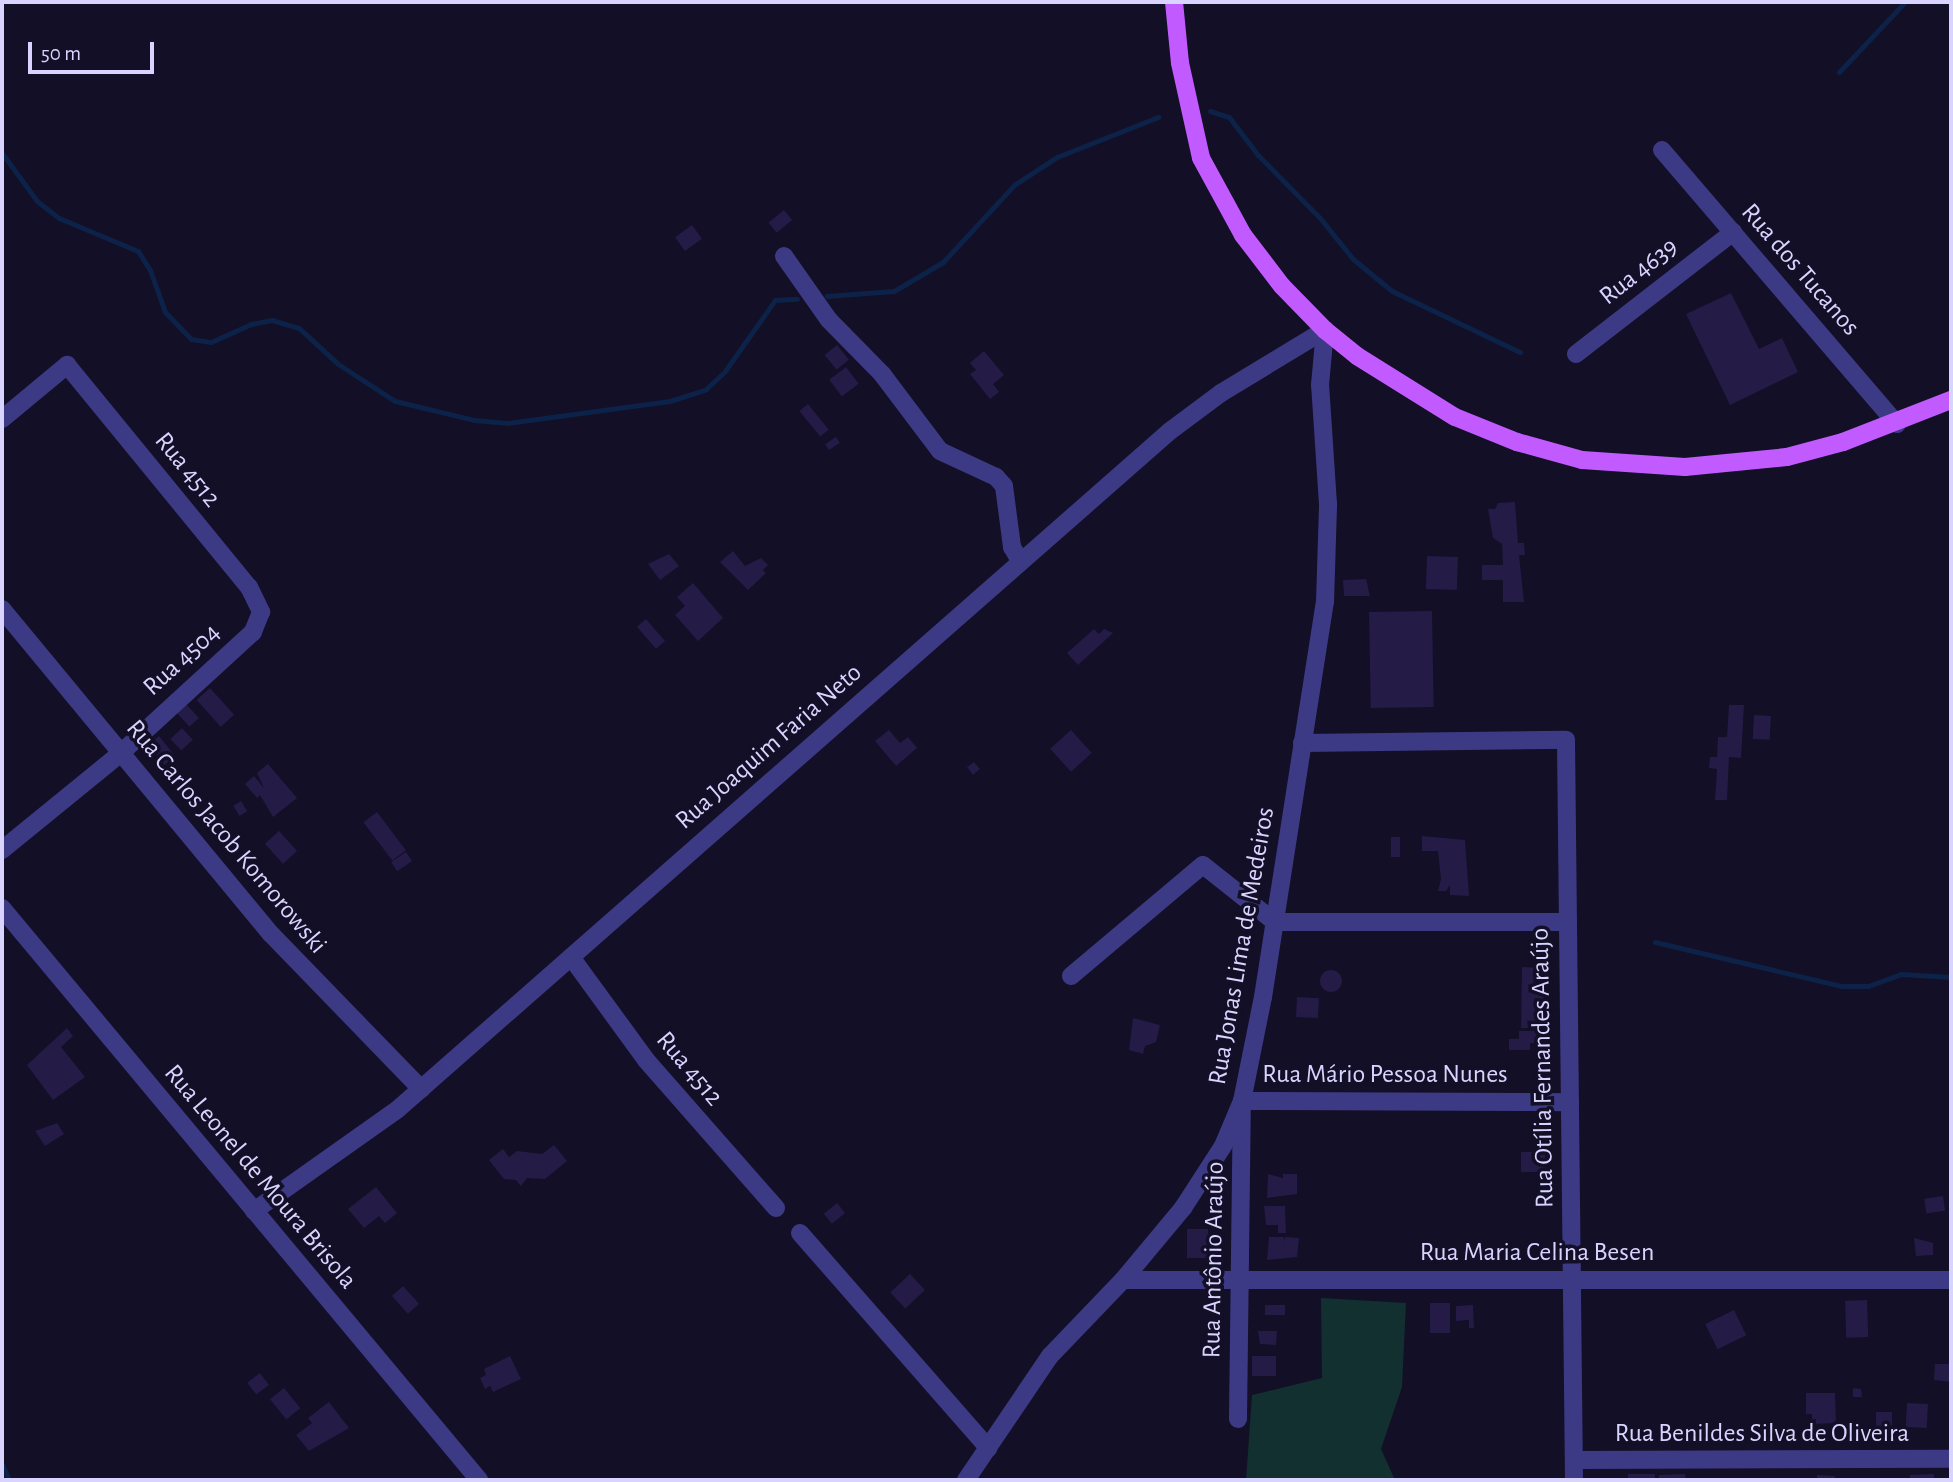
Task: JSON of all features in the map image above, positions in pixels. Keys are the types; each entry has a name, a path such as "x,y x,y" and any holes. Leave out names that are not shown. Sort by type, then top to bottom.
{"main road":[{"path":"1174,2 1189,117 1206,167 1243,235 1282,286 1325,330 1357,356 1455,417 1517,442 1582,460 1685,467 1737,464 1821,448 1897,424 1951,400"}],"street":[{"name":"Rua dos Tucanos","path":"1662,149 1897,424"},
{"name":"Rua 4639","path":"1576,354 1733,232"},
{"path":"784,256 829,320 882,374 940,451 996,477 1004,486 1012,547 1020,561"},
{"name":"Rua Joaquim Faria Neto","path":"254,1211 421,1089 1170,431 1221,393 1325,330"},
{"name":"Rua Jonas Lima de Medeiros","path":"965,1480 1050,1356 1124,1280 1208,1172 1242,1101 1275,922 1329,558 1321,385 1325,330"},
{"name":"Rua 4512","path":"2,419 67,365 249,587 261,612"},
{"name":"Rua Carlos Jacob Komorowski","path":"2,609 297,963 421,1089"},
{"name":"Rua 4504","path":"2,850 121,752 253,632 261,612"},
{"name":"Rua Otília Fernandes Araújo","path":"1301,743 1566,740 1574,1480"},
{"path":"1071,976 1203,866 1275,922 1568,922"},
{"name":"Rua Leonel de Moura Brisola","path":"2,908 472,1478"},
{"name":"Rua 4512","path":"571,957 661,1078 776,1208"},
{"name":"Rua Mário Pessoa Nunes","path":"1242,1101 1570,1102"},
{"name":"Rua Antônio Araújo","path":"1238,1419 1242,1101"},
{"path":"800,1233 988,1448"},
{"name":"Rua Maria Celina Besen","path":"1124,1280 1951,1280"},
{"name":"Rua Benildes Silva de Oliveira","path":"1574,1460 1951,1459"}],"green space":[{"path":"1321,1298 1406,1303 1402,1387 1381,1449 1395,1480 1246,1480 1252,1395 1322,1378"}],"building":[{"path":"784,210 792,220 777,233 768,223"},
{"path":"692,225 702,239 685,251 675,237"},
{"path":"1731,293 1759,349 1782,338 1798,372 1730,405 1686,314"},
{"path":"837,345 849,360 837,370 825,355"},
{"path":"984,351 1004,375 993,384 999,392 990,399 970,374 976,370 970,363"},
{"path":"846,367 859,384 842,396 829,380"},
{"path":"808,404 829,430 820,437 799,411"},
{"path":"836,437 840,443 829,450 825,444"},
{"path":"1515,502 1518,543 1524,543 1525,555 1519,555 1524,602 1503,602 1503,580 1482,580 1482,565 1503,565 1502,544 1493,538 1488,509 1495,509 1498,503"},
{"path":"733,551 745,566 761,558 768,565 763,570 766,573 748,590 720,562"},
{"path":"669,554 679,566 660,580 648,564"},
{"path":"1427,556 1458,557 1457,590 1426,589"},
{"path":"1366,579 1370,596 1344,596 1343,580"},
{"path":"693,583 723,618 698,641 675,615 685,606 677,597"},
{"path":"1432,611 1434,707 1371,708 1369,612"},
{"path":"646,619 665,641 656,649 637,627"},
{"path":"1094,629 1099,634 1104,629 1113,633 1078,665 1067,653"},
{"path":"210,688 234,715 221,727 197,700"},
{"path":"186,704 199,718 189,727 176,713"},
{"path":"1729,705 1744,705 1741,758 1729,757 1727,800 1715,800 1717,769 1709,768 1710,757 1717,757 1718,737 1727,737"},
{"path":"1754,715 1771,716 1770,740 1753,739"},
{"path":"182,728 193,740 181,751 170,739"},
{"path":"889,730 900,743 908,737 917,748 896,766 875,741"},
{"path":"1071,730 1092,753 1071,772 1050,749"},
{"path":"159,736 175,756 164,765 148,745"},
{"path":"974,762 980,769 973,775 967,767"},
{"path":"268,764 297,798 273,817 260,795 257,798 245,784 254,776 264,788 257,773"},
{"path":"241,801 247,811 239,816 233,806"},
{"path":"377,812 406,850 392,861 363,822"},
{"path":"279,831 297,851 283,864 265,844"},
{"path":"1422,836 1465,840 1469,896 1450,895 1450,885 1446,891 1438,891 1441,879 1438,851 1422,851"},
{"path":"1391,837 1400,837 1400,857 1391,857"},
{"path":"406,852 412,861 397,871 391,862"},
{"path":"1522,967 1542,968 1545,974 1543,1028 1521,1028"},
{"path":"1331,970 1339,973 1342,981 1339,989 1331,992 1323,989 1320,981 1323,973"},
{"path":"1297,997 1319,998 1318,1018 1296,1017"},
{"path":"1133,1018 1160,1025 1156,1042 1145,1046 1143,1054 1129,1050"},
{"path":"67,1028 73,1036 61,1047 85,1077 53,1100 27,1065"},
{"path":"1519,1031 1544,1031 1544,1043 1530,1043 1530,1050 1509,1050 1509,1039 1519,1039"},
{"path":"57,1123 64,1134 45,1146 35,1131"},
{"path":"554,1145 567,1161 545,1179 527,1178 521,1186 516,1180 504,1179 489,1160 503,1149 509,1157 517,1151 542,1154"},
{"path":"1521,1152 1545,1152 1545,1172 1521,1172"},
{"path":"1268,1174 1283,1178 1283,1174 1297,1174 1297,1194 1267,1198"},
{"path":"376,1187 397,1213 385,1223 379,1216 364,1228 348,1209"},
{"path":"1943,1196 1945,1211 1926,1213 1924,1199"},
{"path":"837,1203 845,1213 832,1224 824,1214"},
{"path":"1264,1206 1285,1206 1286,1233 1278,1233 1278,1225 1266,1225"},
{"path":"1187,1229 1208,1229 1208,1258 1187,1258"},
{"path":"1269,1237 1284,1237 1285,1242 1285,1237 1299,1238 1297,1257 1267,1260"},
{"path":"1914,1238 1933,1243 1933,1255 1916,1256"},
{"path":"910,1274 925,1290 905,1309 890,1292"},
{"path":"403,1286 419,1304 408,1314 392,1296"},
{"path":"1867,1300 1868,1337 1846,1338 1845,1301"},
{"path":"1430,1303 1450,1303 1450,1333 1430,1333"},
{"path":"1265,1305 1285,1305 1285,1315 1265,1315"},
{"path":"1473,1305 1474,1328 1469,1328 1469,1320 1456,1321 1456,1306"},
{"path":"1734,1310 1746,1335 1718,1349 1705,1324"},
{"path":"1258,1331 1277,1331 1276,1345 1260,1344"},
{"path":"510,1356 521,1379 493,1392 490,1386 485,1389 480,1378 486,1375 484,1369"},
{"path":"1252,1356 1276,1356 1276,1376 1252,1376"},
{"path":"1935,1364 1951,1364 1951,1382 1934,1380"},
{"path":"260,1373 269,1385 256,1395 247,1383"},
{"path":"284,1388 300,1408 286,1420 270,1399"},
{"path":"1853,1388 1861,1389 1862,1397 1853,1397"},
{"path":"1806,1393 1835,1393 1836,1423 1812,1424 1812,1414 1806,1414"},
{"path":"329,1402 349,1428 309,1451 296,1435 312,1423 308,1418"},
{"path":"1907,1403 1928,1404 1927,1428 1906,1427"},
{"path":"1876,1412 1892,1412 1892,1429 1876,1429"},
{"path":"1628,1474 1655,1474 1655,1480 1628,1480"},
{"path":"1685,1474 1686,1480 1659,1480 1659,1475"},
{"path":"1934,1474 1934,1480 1910,1480 1910,1475"},
{"path":"1817,1475 1835,1476 1835,1480 1817,1480"}],"waterway":[{"path":"1839,72 1905,2"},
{"path":"1210,111 1229,117 1258,155 1320,218 1353,259 1392,291 1520,352"},
{"path":"827,296 894,291 943,262 1014,185 1057,157 1158,117"},
{"path":"2,153 37,201 59,218 138,251 150,270 165,312 191,339 211,342 251,324 272,320 299,328 338,364 395,401 474,420 507,423 670,401 706,389 725,371 775,300 797,299"},
{"path":"1655,942 1841,986 1868,986 1901,974 1951,977"},
{"path":"2,1464 9,1480"}]}
